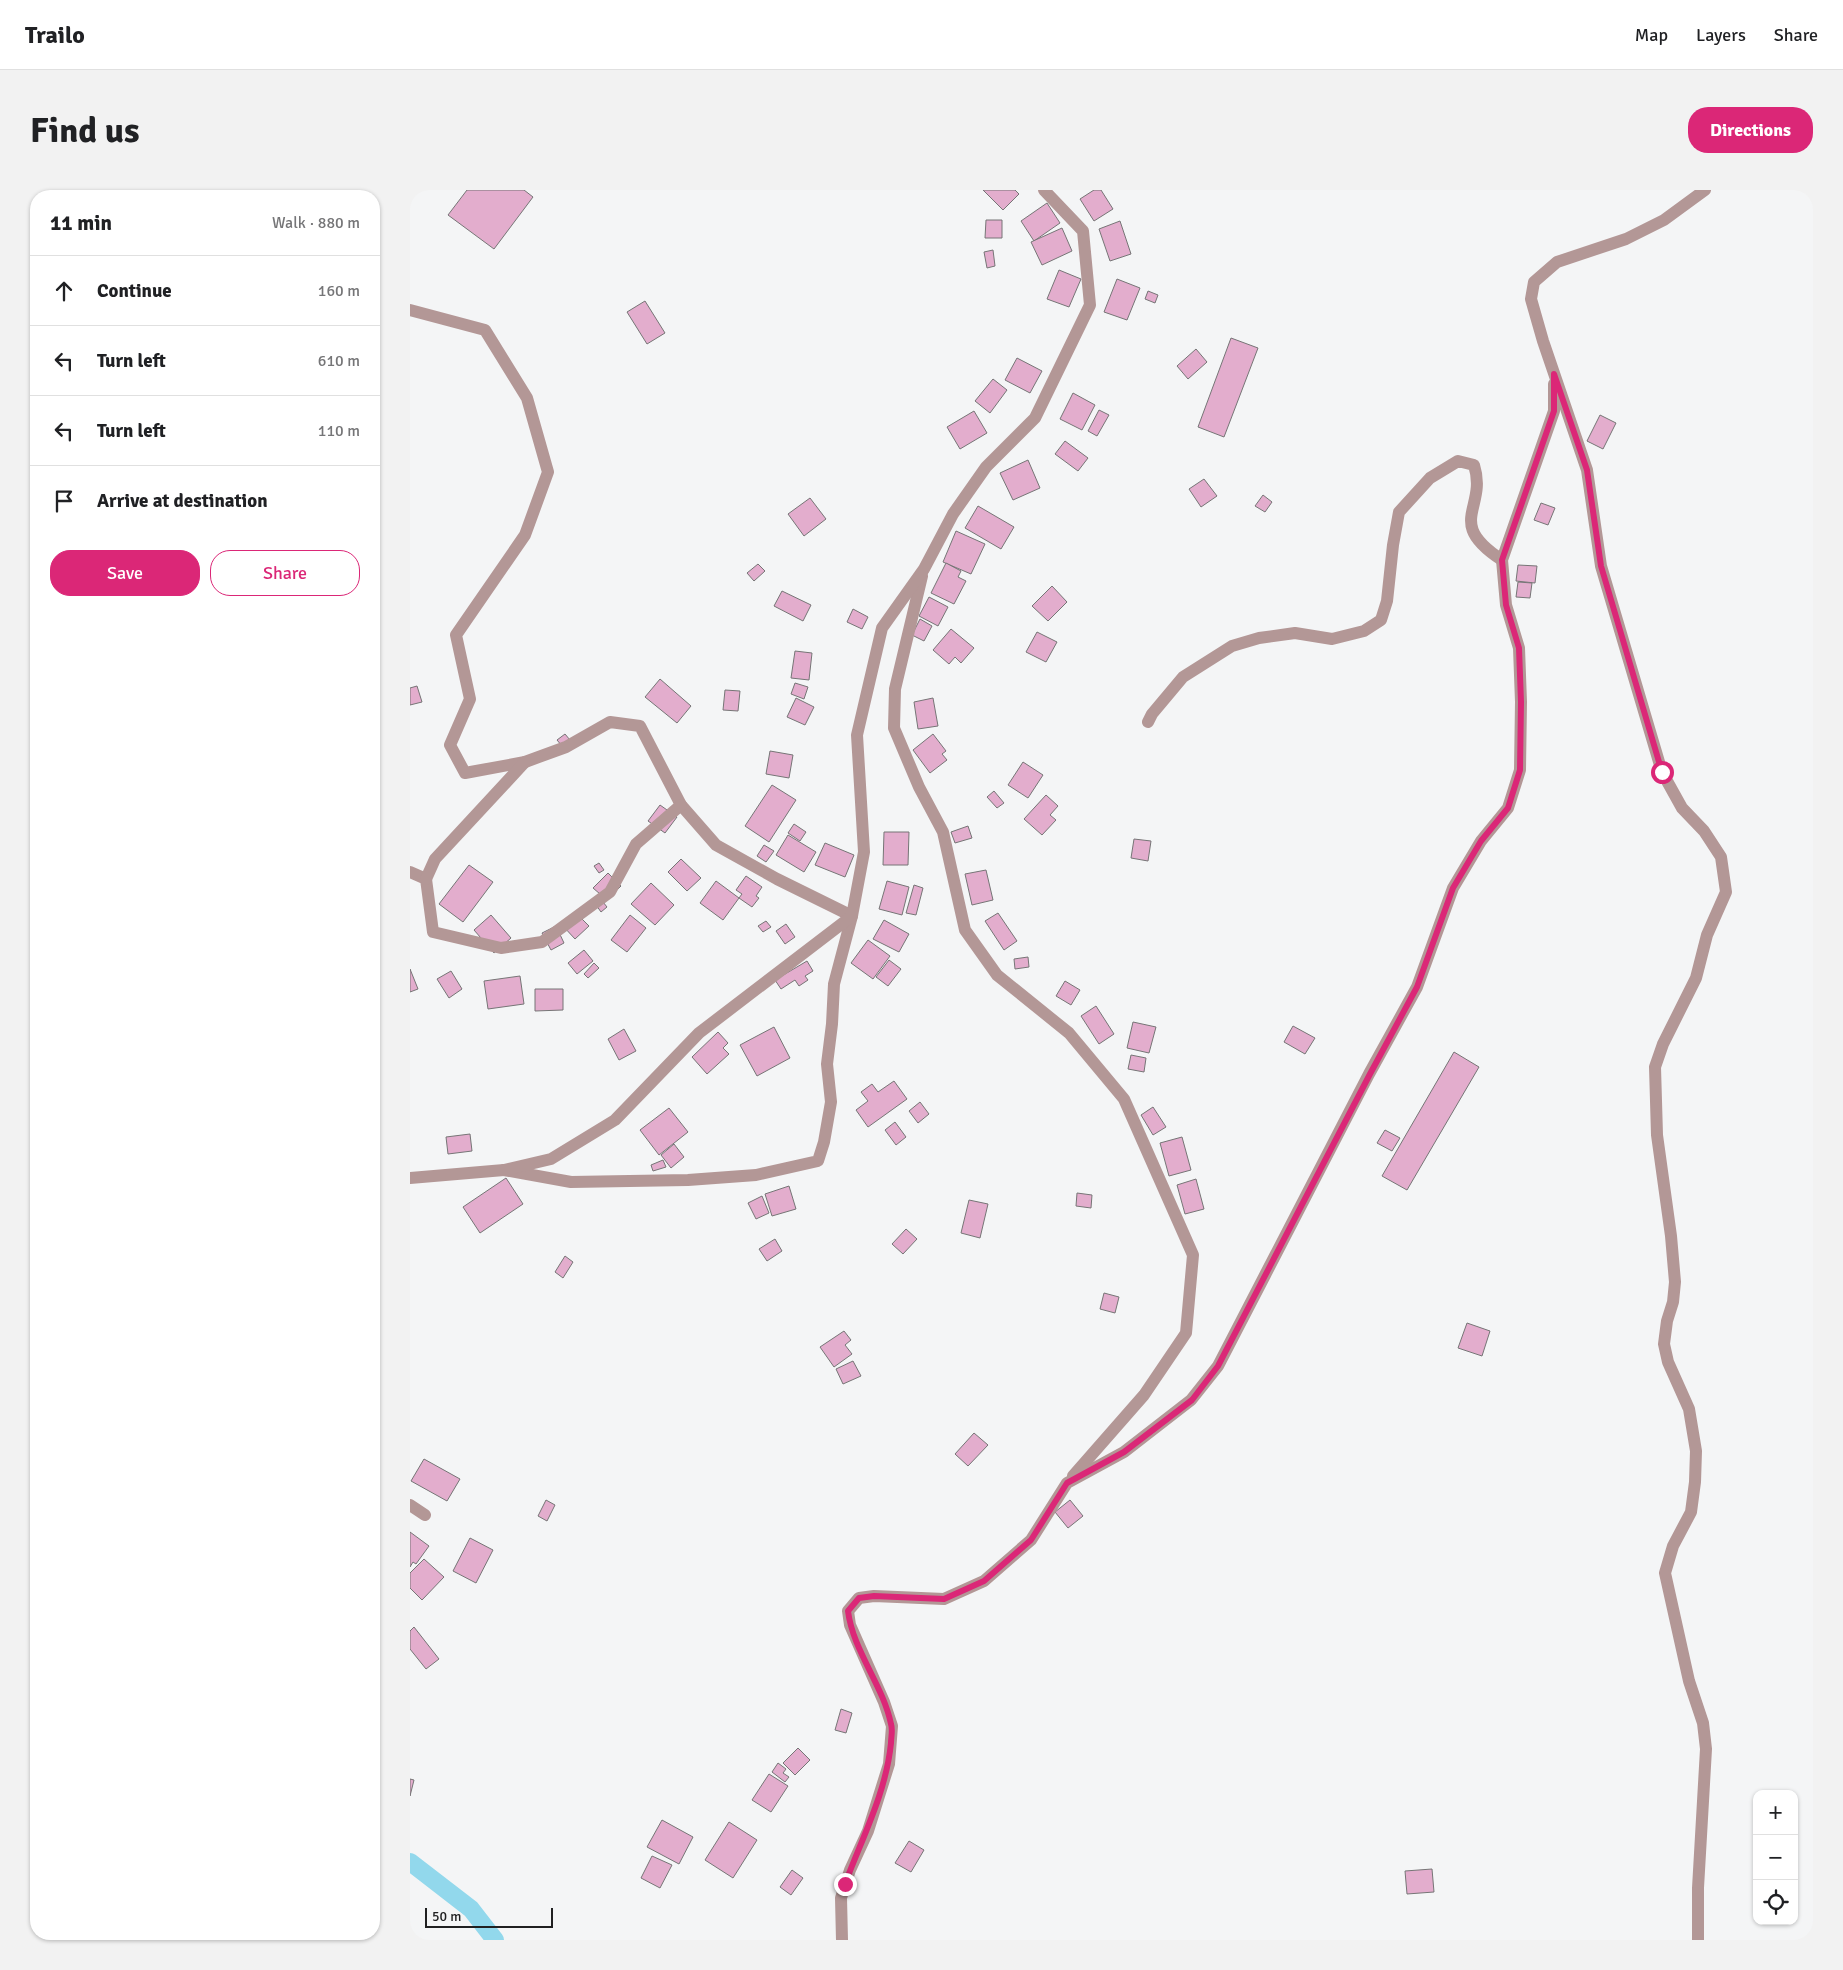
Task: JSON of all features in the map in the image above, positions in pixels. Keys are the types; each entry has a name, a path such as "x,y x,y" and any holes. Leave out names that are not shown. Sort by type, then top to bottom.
{"street":[{"path":"504,1170 571,1182 688,1180 756,1175 818,1161 824,1142 831,1102 827,1064 834,984 852,916 864,852 857,735 882,628 924,569 953,514 986,467 1034,418 1090,304 1083,231 1044,190"},
{"path":"1698,1940 1698,1888 1706,1748 1703,1723 1689,1682 1665,1573 1673,1546 1691,1512 1695,1482 1696,1451 1689,1409 1668,1362 1664,1344 1667,1320 1673,1302 1675,1282 1671,1236 1657,1135 1655,1066 1663,1044 1696,978 1707,935 1726,892 1722,857 1704,831 1682,808 1662,772 1601,566 1587,470 1531,299 1534,282 1557,262 1626,239 1664,220 1705,190"},
{"path":"410,310 485,330 527,398 548,472 525,535 456,635 470,699 450,745 466,773 525,762 566,747 610,722 640,726 680,805 716,845 777,879 852,916"},
{"path":"1067,1483 1124,1452 1192,1400 1218,1366 1417,987 1453,888 1481,841 1508,808 1520,770 1521,702 1519,648 1506,605 1502,560 1554,411 1554,374"},
{"path":"1148,722 1152,714 1183,677 1232,646 1259,638 1295,633 1332,639 1364,631 1381,620 1387,601 1393,545 1399,512 1430,478 1458,461 1474,465 1477,476 1470,514 1474,535 1486,550 1502,560"},
{"path":"842,1940 841,1898 850,1870 868,1831 889,1764 892,1726 884,1702 850,1625 848,1611 859,1598 874,1596 944,1599 984,1581 1031,1540 1067,1483 1144,1395 1186,1333 1193,1255 1124,1099 1069,1033 997,975 965,930 943,832 919,787 894,728 895,689 924,569"},
{"path":"525,762 435,858 426,879 434,932 501,948 542,942 610,892 636,844 680,805"},
{"path":"410,872 426,879"},
{"path":"410,1178 504,1170 551,1159 614,1120 699,1033 852,916"},
{"path":"410,1505 425,1515"}],"building":[{"path":"467,190 524,190 533,197 494,249 448,215"},
{"path":"983,190 1015,190 1019,194 1003,210"},
{"path":"1094,190 1101,190 1113,209 1094,221 1080,199"},
{"path":"1047,203 1060,223 1034,241 1021,221"},
{"path":"986,220 1002,220 1002,238 985,238"},
{"path":"1120,221 1131,254 1110,261 1099,229"},
{"path":"1062,228 1072,251 1042,265 1031,242"},
{"path":"993,250 995,266 987,268 984,252"},
{"path":"1059,270 1081,279 1069,307 1047,299"},
{"path":"1117,279 1140,288 1127,320 1104,312"},
{"path":"1148,291 1158,295 1155,303 1145,299"},
{"path":"645,301 665,333 647,344 627,312"},
{"path":"1231,338 1258,348 1224,437 1198,427"},
{"path":"1196,349 1207,362 1188,379 1177,366"},
{"path":"1017,358 1042,371 1030,393 1005,380"},
{"path":"993,379 1007,390 990,413 975,401"},
{"path":"1073,393 1095,405 1082,430 1060,419"},
{"path":"1099,410 1109,415 1097,436 1088,431"},
{"path":"974,411 987,433 960,449 947,427"},
{"path":"1600,415 1616,423 1603,449 1587,441"},
{"path":"1065,441 1088,458 1078,471 1055,454"},
{"path":"1028,460 1040,488 1013,500 1000,473"},
{"path":"1204,479 1217,496 1201,507 1189,489"},
{"path":"1263,495 1272,502 1265,512 1255,506"},
{"path":"810,498 826,519 804,536 788,514"},
{"path":"1541,503 1555,508 1548,525 1534,520"},
{"path":"978,506 1014,527 1001,549 965,528"},
{"path":"956,531 985,544 971,574 943,562"},
{"path":"946,563 961,571 958,577 966,581 954,604 931,593"},
{"path":"758,564 765,571 754,581 747,573"},
{"path":"1518,565 1537,566 1535,583 1516,581"},
{"path":"1518,582 1532,583 1530,598 1516,597"},
{"path":"1052,586 1067,602 1048,621 1032,606"},
{"path":"782,591 811,605 803,621 774,606"},
{"path":"929,597 948,607 938,626 919,616"},
{"path":"853,609 868,617 862,629 847,622"},
{"path":"920,619 932,626 924,641 912,635"},
{"path":"951,629 974,648 961,663 955,657 949,664 933,650"},
{"path":"1037,632 1057,642 1046,662 1026,652"},
{"path":"795,651 812,653 809,680 791,678"},
{"path":"660,679 691,706 677,723 645,697"},
{"path":"795,683 808,687 804,699 791,694"},
{"path":"417,686 422,702 410,705 410,688"},
{"path":"725,690 740,691 738,711 723,710"},
{"path":"796,698 814,707 805,725 787,717"},
{"path":"933,698 938,726 918,729 914,702"},
{"path":"565,734 570,740 562,746 557,740"},
{"path":"933,734 946,751 942,754 947,760 930,773 913,750"},
{"path":"770,751 793,755 789,778 766,774"},
{"path":"1023,762 1043,775 1028,798 1008,785"},
{"path":"772,785 796,800 769,842 745,826"},
{"path":"994,791 1004,803 997,808 987,797"},
{"path":"1046,795 1058,806 1050,815 1056,820 1042,835 1024,819"},
{"path":"660,805 677,817 665,833 648,821"},
{"path":"794,824 806,832 800,841 788,833"},
{"path":"968,826 972,838 955,843 951,832"},
{"path":"884,832 909,832 908,865 883,865"},
{"path":"788,835 816,852 804,872 776,855"},
{"path":"1134,839 1151,841 1148,861 1131,858"},
{"path":"825,843 854,855 845,877 815,865"},
{"path":"764,845 774,851 766,862 757,856"},
{"path":"681,859 701,878 687,891 668,872"},
{"path":"599,863 604,870 599,873 594,866"},
{"path":"469,865 493,882 463,922 439,904"},
{"path":"986,870 993,900 972,905 965,874"},
{"path":"608,873 621,886 607,900 593,888"},
{"path":"746,876 762,887 756,896 759,898 752,907 739,898 742,894 736,890"},
{"path":"716,881 739,898 723,920 700,903"},
{"path":"887,881 909,887 902,915 879,909"},
{"path":"651,883 674,905 655,925 631,904"},
{"path":"914,885 923,888 916,915 906,913"},
{"path":"599,897 607,907 601,912 594,902"},
{"path":"576,913 589,926 575,939 563,926"},
{"path":"998,913 1017,941 1004,950 985,921"},
{"path":"491,915 511,938 494,953 474,930"},
{"path":"630,915 646,928 627,952 611,940"},
{"path":"884,920 909,934 899,952 873,939"},
{"path":"766,921 771,927 763,932 758,926"},
{"path":"786,924 795,937 785,944 776,931"},
{"path":"556,926 564,943 551,950 542,933"},
{"path":"868,940 890,956 873,979 851,963"},
{"path":"584,950 593,961 577,974 568,963"},
{"path":"1028,957 1029,967 1015,969 1014,959"},
{"path":"889,960 901,969 888,986 876,977"},
{"path":"807,961 813,971 805,976 808,980 799,986 795,980 781,989 775,980"},
{"path":"594,963 599,968 588,978 584,974"},
{"path":"410,969 418,989 410,992"},
{"path":"451,971 462,989 449,998 437,979"},
{"path":"520,976 524,1004 488,1009 484,981"},
{"path":"1065,981 1080,990 1071,1005 1056,996"},
{"path":"535,989 563,989 563,1010 535,1011"},
{"path":"1096,1006 1114,1034 1099,1044 1081,1016"},
{"path":"1133,1022 1156,1027 1149,1053 1127,1048"},
{"path":"1293,1026 1315,1038 1305,1054 1284,1042"},
{"path":"774,1027 790,1058 757,1076 740,1045"},
{"path":"624,1029 636,1051 619,1060 608,1039"},
{"path":"718,1032 728,1043 723,1048 729,1054 707,1074 692,1057"},
{"path":"1454,1052 1479,1067 1407,1190 1382,1176"},
{"path":"1131,1055 1146,1058 1144,1072 1128,1069"},
{"path":"894,1081 907,1099 868,1127 856,1110 868,1101 861,1092 872,1084 878,1092"},
{"path":"920,1102 929,1114 918,1123 909,1111"},
{"path":"1153,1107 1166,1127 1153,1135 1141,1115"},
{"path":"669,1108 688,1132 659,1155 640,1130"},
{"path":"895,1122 906,1137 896,1145 885,1130"},
{"path":"1385,1130 1400,1138 1392,1151 1377,1143"},
{"path":"470,1134 472,1151 448,1154 446,1137"},
{"path":"1182,1137 1191,1170 1169,1176 1160,1143"},
{"path":"674,1144 684,1157 671,1168 661,1155"},
{"path":"663,1160 666,1167 653,1171 651,1165"},
{"path":"506,1178 523,1204 480,1233 463,1207"},
{"path":"1196,1179 1204,1209 1185,1214 1177,1185"},
{"path":"789,1186 796,1209 772,1216 765,1194"},
{"path":"1077,1193 1092,1195 1091,1208 1076,1206"},
{"path":"762,1196 769,1213 756,1219 748,1203"},
{"path":"969,1200 988,1204 980,1238 961,1233"},
{"path":"906,1229 917,1239 903,1254 892,1244"},
{"path":"775,1239 782,1251 767,1261 759,1249"},
{"path":"565,1256 573,1262 563,1278 555,1272"},
{"path":"1104,1293 1119,1297 1115,1313 1100,1309"},
{"path":"1467,1323 1490,1331 1482,1356 1458,1348"},
{"path":"844,1331 851,1340 845,1345 852,1354 834,1367 820,1347"},
{"path":"853,1361 861,1376 843,1384 836,1369"},
{"path":"974,1433 988,1445 968,1466 955,1454"},
{"path":"424,1459 460,1479 447,1501 411,1481"},
{"path":"546,1500 555,1505 547,1521 538,1516"},
{"path":"1070,1500 1083,1516 1068,1528 1055,1512"},
{"path":"410,1532 429,1546 416,1564 413,1562 410,1567"},
{"path":"470,1538 493,1550 476,1583 453,1571"},
{"path":"424,1559 444,1577 422,1600 410,1588 410,1573"},
{"path":"414,1627 439,1659 426,1669 410,1649 410,1631"},
{"path":"841,1709 852,1713 846,1733 835,1730"},
{"path":"798,1748 810,1760 795,1775 783,1763"},
{"path":"778,1763 786,1769 783,1773 789,1777 785,1782 772,1772"},
{"path":"769,1774 788,1786 771,1812 752,1800"},
{"path":"410,1779 414,1780 410,1796"},
{"path":"662,1820 693,1837 679,1864 647,1847"},
{"path":"729,1822 757,1840 733,1878 705,1860"},
{"path":"909,1841 924,1850 911,1872 895,1863"},
{"path":"652,1856 672,1865 660,1888 641,1878"},
{"path":"1432,1869 1434,1892 1407,1894 1405,1871"},
{"path":"792,1870 803,1878 791,1895 780,1887"}],"waterway":[{"path":"410,1862 471,1909 495,1940"}],"route":[{"path":"845,1884 868,1831 889,1764 892,1726 884,1702 850,1625 848,1611 859,1598 874,1596 944,1599 984,1581 1031,1540 1067,1483 1124,1452 1192,1400 1218,1366 1417,987 1453,888 1481,841 1508,808 1520,770 1521,702 1519,648 1506,605 1502,560 1554,411 1554,374 1587,470 1601,566 1662,772"}]}
